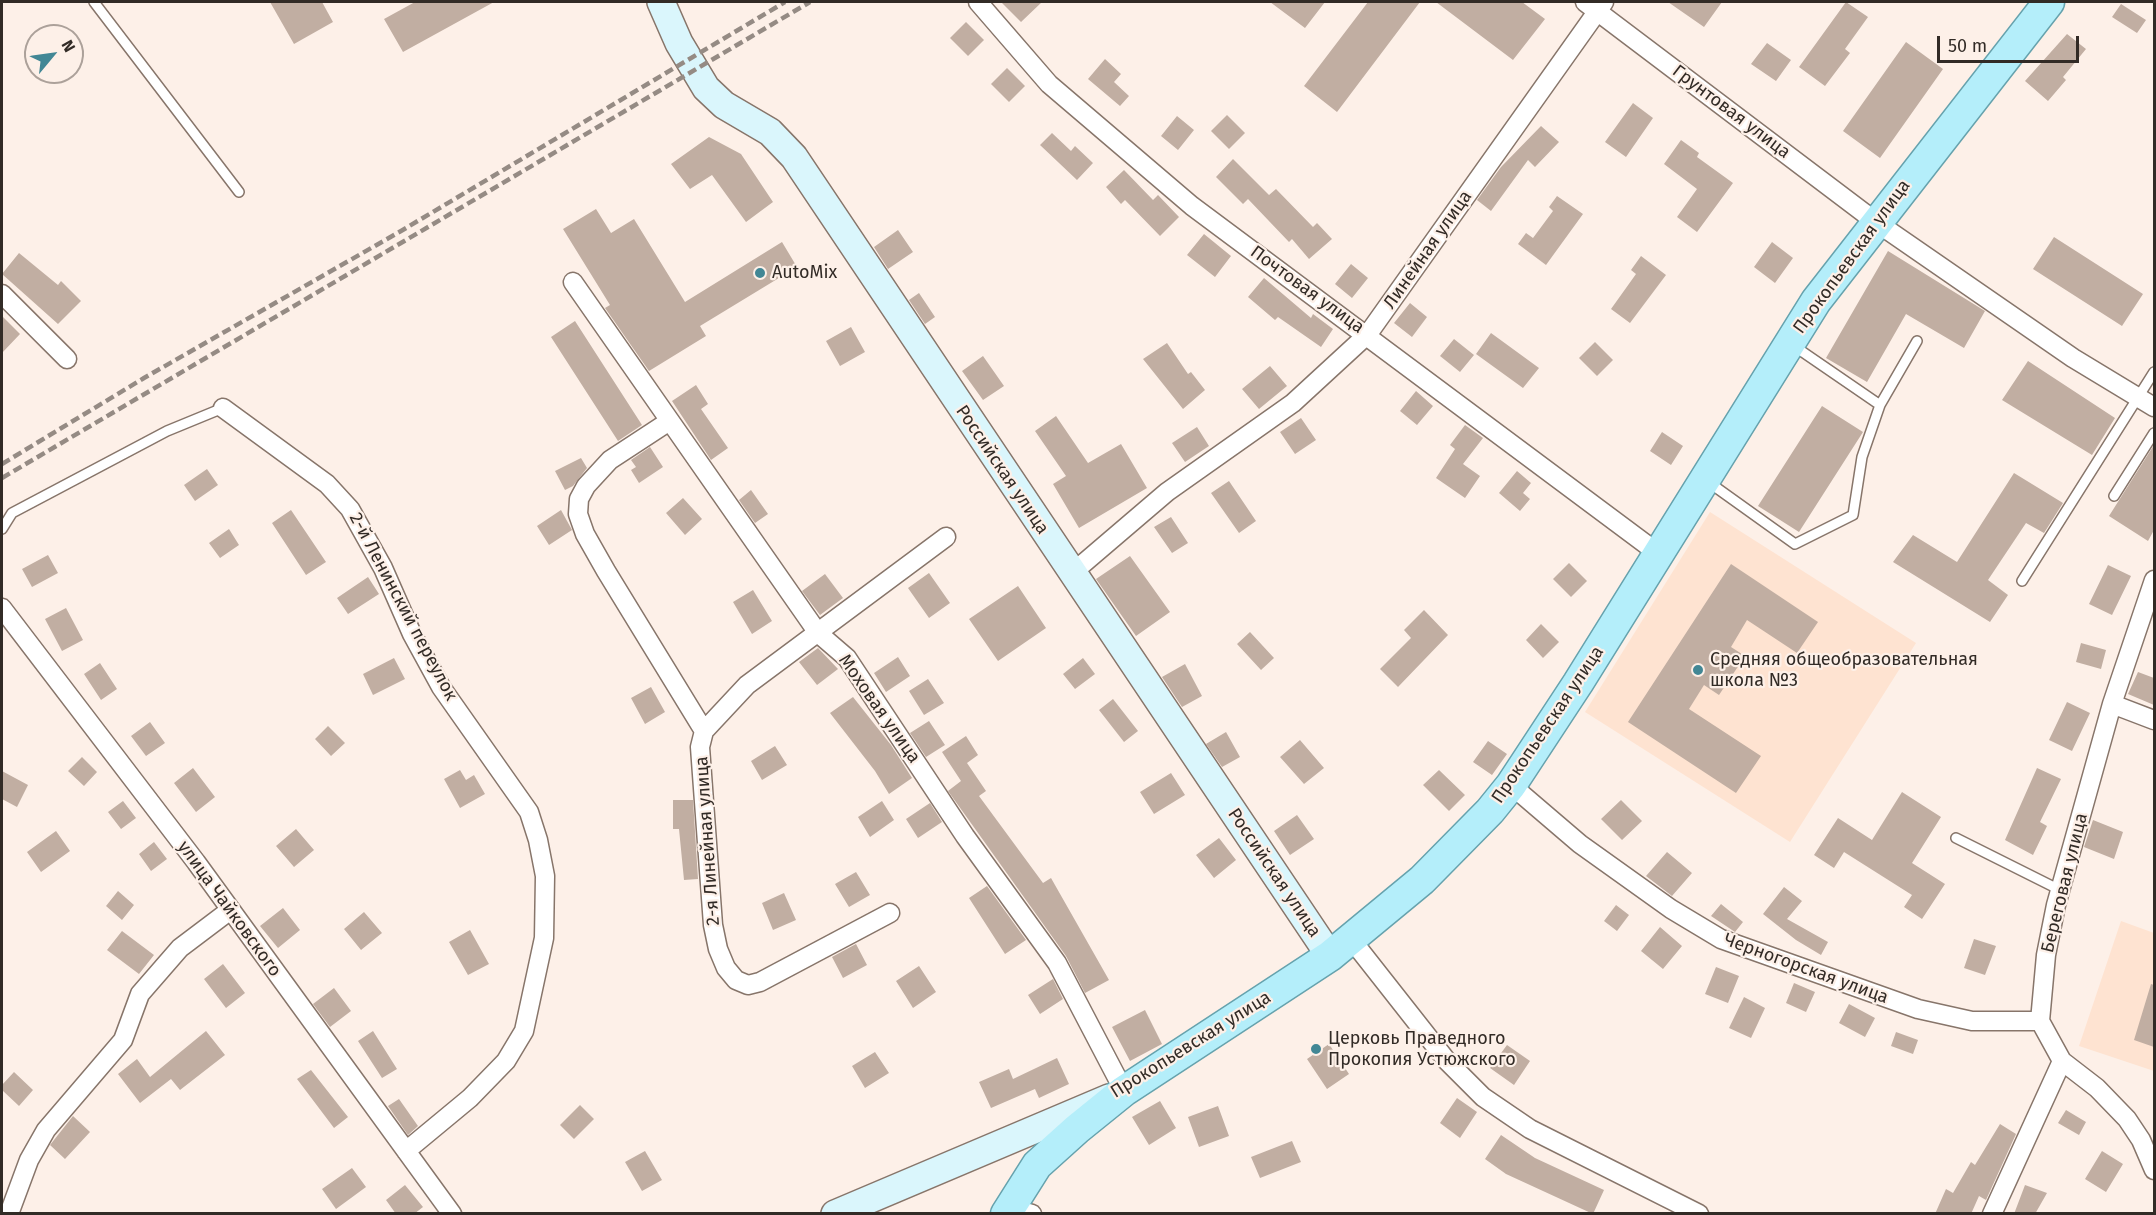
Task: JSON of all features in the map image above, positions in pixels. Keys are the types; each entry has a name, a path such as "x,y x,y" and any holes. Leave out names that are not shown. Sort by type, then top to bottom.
{"main road":[{"name":"Российская улица","path":"661,2 679,43 706,88 724,105 770,132 794,157 1071,574 1340,948"},
{"name":"Прокопьевская улица","path":"835,1214 1124,1091 1340,948 1422,880 1490,811 1511,785 1659,554 1816,301 2049,2"},
{"path":"1016,1212 1037,1165 1124,1091"}],"street":[{"name":"Почтовая улица","path":"978,2 1049,84 1192,206 1368,334 1659,554"},
{"name":"Линейная улица","path":"1071,574 1167,492 1293,403 1368,334 1596,5"},
{"name":"Грунтовая улица","path":"1596,5 1876,222 2073,358 2154,407"},
{"name":"Моховая улица","path":"573,282 668,422 818,633 847,658 965,836 1057,963 1124,1091"},
{"path":"2,294 67,359"},
{"name":"2-й Ленинский переулок","path":"223,408 327,484 350,509 383,568 412,634 441,687 529,812 538,840 545,876 544,938 524,1030 506,1061 477,1091 406,1151"},
{"name":"2-я Линейная улица","path":"668,422 610,460 586,486 579,499 578,514 585,534 606,571 704,732 700,747 713,925 718,949 726,968 736,980 748,985 760,982 890,913"},
{"path":"704,732 747,685 946,537"},
{"name":"Береговая улица","path":"2040,1021 2046,955 2060,890 2112,704 2154,580"},
{"name":"улица Чайковского","path":"2,608 196,862 452,1214"},
{"path":"2112,704 2154,720"},
{"name":"Черногорская улица","path":"1511,785 1580,844 1671,909 1721,939 1918,1009 1972,1021 2040,1021"},
{"path":"9,1214 29,1160 46,1130 123,1040 140,994 180,948 230,911"},
{"path":"1340,948 1483,1097 1530,1129 1699,1214"},
{"path":"2040,1021 2062,1061 2097,1088 2127,1119 2142,1140 2154,1170"},
{"path":"1992,1214 2062,1061"}],"lane":[{"path":"94,2 239,192"},
{"path":"1705,480 1795,544 1853,515 1862,457 1880,405 1917,341"},
{"path":"1790,343 1880,405"},
{"path":"2022,581 2154,372"},
{"path":"2,529 12,513 167,431 223,408"},
{"path":"2114,496 2154,433"},
{"path":"1956,838 2060,890"}],"shaded area":[{"path":"1710,512 1916,643 1790,842 1585,712"},
{"path":"2121,921 2154,933 2154,1071 2079,1046"}],"building":[{"path":"270,2 322,2 333,22 294,44"},
{"path":"415,2 494,2 403,52 384,19"},
{"path":"1001,2 1042,2 1021,22"},
{"path":"1270,2 1325,2 1305,28"},
{"path":"1368,2 1420,2 1337,112 1304,86"},
{"path":"1436,2 1522,2 1545,19 1513,60"},
{"path":"1668,2 1722,2 1704,27"},
{"path":"1846,2 1868,17 1845,49 1850,53 1825,86 1799,67"},
{"path":"2121,4 2146,20 2137,33 2112,17"},
{"path":"966,22 984,40 968,56 950,38"},
{"path":"2067,34 2086,49 2063,77 2066,80 2048,101 2025,81"},
{"path":"1906,42 1943,69 1880,158 1843,131"},
{"path":"1767,43 1791,60 1776,81 1751,64"},
{"path":"1105,59 1121,74 1114,82 1129,96 1120,106 1088,79"},
{"path":"1007,68 1025,86 1009,102 991,84"},
{"path":"1633,103 1653,118 1626,157 1605,142"},
{"path":"1227,115 1245,133 1229,149 1211,131"},
{"path":"1177,116 1194,130 1178,150 1161,136"},
{"path":"1541,126 1559,142 1535,167 1528,160 1491,211 1477,200 1501,167"},
{"path":"1052,133 1071,151 1075,146 1093,163 1077,180 1040,145"},
{"path":"709,137 741,154 773,202 746,222 712,175 690,189 671,164"},
{"path":"1681,140 1699,153 1697,157 1733,183 1697,232 1677,217 1697,189 1664,164"},
{"path":"1233,159 1269,195 1276,189 1313,227 1317,223 1332,239 1309,259 1292,239 1289,242 1248,199 1243,204 1216,177"},
{"path":"1124,170 1153,200 1158,195 1179,217 1160,236 1125,200 1121,204 1106,187"},
{"path":"1557,196 1583,214 1546,265 1518,244 1526,233 1533,238 1553,211 1549,207"},
{"path":"596,209 611,233 634,219 685,302 782,242 797,267 700,326 706,336 649,371 605,308 610,305 563,229"},
{"path":"898,230 913,252 888,269 874,247"},
{"path":"1204,234 1231,256 1215,277 1187,255"},
{"path":"2054,237 2143,294 2122,326 2033,269"},
{"path":"1772,242 1793,258 1775,283 1754,267"},
{"path":"1888,251 1985,311 1964,348 1906,314 1867,382 1826,358"},
{"path":"19,253 58,285 61,281 81,301 58,324 2,274"},
{"path":"1641,256 1666,275 1630,323 1611,309 1636,274 1631,270"},
{"path":"1351,264 1368,278 1352,298 1335,284"},
{"path":"1264,278 1311,318 1313,314 1333,329 1321,347 1278,317 1275,320 1248,297"},
{"path":"919,293 935,317 925,324 909,300"},
{"path":"1410,303 1427,317 1412,337 1394,323"},
{"path":"2,316 20,334 2,353"},
{"path":"575,321 642,425 618,441 551,337"},
{"path":"851,327 865,352 840,366 826,341"},
{"path":"1491,333 1539,368 1523,388 1476,354"},
{"path":"1454,339 1474,355 1460,372 1440,356"},
{"path":"1595,342 1613,360 1597,376 1579,358"},
{"path":"1167,343 1188,374 1191,372 1205,390 1183,409 1143,359"},
{"path":"983,356 1004,386 983,400 962,371"},
{"path":"2028,361 2115,418 2092,455 2002,400"},
{"path":"1270,366 1287,386 1259,409 1242,389"},
{"path":"696,385 708,404 701,409 728,448 711,460 672,401"},
{"path":"1416,391 1433,406 1417,425 1400,411"},
{"path":"1822,406 1863,432 1799,532 1758,506"},
{"path":"1056,416 1088,463 1121,444 1147,488 1079,528 1053,484 1066,476 1035,431"},
{"path":"1301,418 1316,440 1295,454 1280,432"},
{"path":"1465,425 1483,438 1463,464 1480,476 1465,498 1436,478 1455,449 1450,445"},
{"path":"1197,427 1209,446 1185,462 1172,443"},
{"path":"1662,432 1683,446 1671,465 1650,451"},
{"path":"2154,445 2154,530 2148,541 2109,516"},
{"path":"650,447 663,467 639,483 631,470 636,467 631,460"},
{"path":"581,458 587,468 573,486 565,490 555,471"},
{"path":"207,469 218,485 195,501 184,485"},
{"path":"1517,471 1531,483 1523,493 1530,499 1520,511 1499,493"},
{"path":"2014,473 2063,503 2044,533 2026,523 1988,580 2008,595 1990,622 1893,562 1913,535 1957,562"},
{"path":"1229,481 1256,521 1239,533 1211,493"},
{"path":"751,490 768,514 755,523 739,500"},
{"path":"683,498 702,519 685,535 666,513"},
{"path":"291,510 326,562 306,575 272,523"},
{"path":"561,510 572,530 549,545 537,526"},
{"path":"1171,517 1188,543 1172,553 1154,527"},
{"path":"229,529 239,545 220,558 209,543"},
{"path":"48,555 58,573 32,587 22,569"},
{"path":"1130,556 1170,612 1136,636 1096,579"},
{"path":"1569,563 1587,581 1571,597 1553,579"},
{"name":"Средняя общеобразовательная школа №3","path":"1731,564 1818,622 1797,653 1747,620 1731,647 1745,656 1719,695 1704,685 1689,709 1761,756 1736,793 1628,722"},
{"path":"2108,565 2131,576 2112,615 2089,604"},
{"path":"929,573 950,603 929,618 908,588"},
{"path":"825,574 843,598 820,615 802,591"},
{"path":"368,577 379,594 348,614 337,598"},
{"path":"1018,586 1046,628 998,661 969,619"},
{"path":"753,590 772,621 752,634 733,602"},
{"path":"66,608 83,640 62,651 45,619"},
{"path":"1424,610 1448,635 1398,687 1380,669 1411,638 1404,630"},
{"path":"1541,624 1559,642 1543,658 1526,640"},
{"path":"1250,632 1274,658 1261,670 1237,644"},
{"path":"2081,643 2106,650 2101,669 2076,662"},
{"path":"818,648 838,669 817,685 799,662"},
{"path":"898,657 910,676 886,692 874,673"},
{"path":"394,658 405,679 373,695 363,674"},
{"path":"1083,658 1095,674 1075,689 1063,674"},
{"path":"100,663 117,689 101,700 84,674"},
{"path":"1185,664 1202,696 1182,707 1162,677"},
{"path":"2138,672 2154,678 2154,705 2128,694"},
{"path":"928,679 944,703 924,715 909,691"},
{"path":"651,687 665,712 645,724 631,698"},
{"path":"853,697 891,745 912,778 889,794 875,771 830,713"},
{"path":"1113,699 1138,731 1124,742 1099,710"},
{"path":"2067,702 2090,713 2072,751 2049,740"},
{"path":"929,721 945,745 926,757 910,733"},
{"path":"150,722 165,743 146,756 131,736"},
{"path":"328,726 345,743 331,756 315,739"},
{"path":"1226,732 1240,757 1222,767 1206,744"},
{"path":"966,736 978,755 967,763 986,791 979,796 1043,883 1051,878 1109,980 1085,993 1066,956 948,791 961,781 942,752"},
{"path":"1300,740 1324,768 1304,784 1280,757"},
{"path":"1488,741 1507,754 1492,775 1473,762"},
{"path":"775,746 787,765 762,780 751,761"},
{"path":"82,757 97,772 84,786 68,771"},
{"path":"193,768 215,797 196,812 174,783"},
{"path":"2037,768 2061,779 2040,822 2047,826 2033,855 2005,840"},
{"path":"460,770 466,780 474,775 485,794 460,808 444,779"},
{"path":"1439,770 1465,795 1449,811 1423,785"},
{"path":"2,771 28,785 17,807 2,799"},
{"path":"1171,773 1185,795 1154,814 1140,792"},
{"path":"1902,792 1941,817 1912,863 1945,884 1922,919 1904,907 1912,895 1844,852 1834,868 1814,855 1838,818 1872,840"},
{"path":"673,800 693,800 698,879 684,880 679,829 673,829"},
{"path":"1621,800 1642,821 1622,840 1601,819"},
{"path":"123,801 136,818 121,829 108,812"},
{"path":"882,801 894,820 870,837 858,817"},
{"path":"930,803 942,822 918,838 906,819"},
{"path":"1297,815 1314,839 1290,855 1274,831"},
{"path":"2093,820 2123,832 2114,859 2084,847"},
{"path":"296,829 314,850 294,867 276,846"},
{"path":"56,831 70,851 41,872 27,852"},
{"path":"1219,838 1236,860 1214,878 1196,855"},
{"path":"154,842 167,859 151,871 139,854"},
{"path":"1667,852 1692,873 1672,896 1646,876"},
{"path":"856,872 870,895 849,907 835,884"},
{"path":"987,886 1026,940 1005,954 969,898"},
{"path":"1784,887 1802,901 1787,919 1828,942 1821,955 1796,940 1763,914"},
{"path":"118,891 134,905 122,920 106,906"},
{"path":"784,893 796,920 773,930 762,903"},
{"path":"1721,904 1743,922 1735,932 1711,916"},
{"path":"1616,905 1629,915 1617,931 1604,921"},
{"path":"283,908 300,930 278,948 260,926"},
{"path":"364,912 382,933 361,950 344,929"},
{"path":"1660,927 1682,946 1663,969 1641,951"},
{"path":"470,930 489,964 468,975 449,942"},
{"path":"122,931 154,955 139,974 107,950"},
{"path":"1974,939 1996,946 1985,975 1964,968"},
{"path":"856,944 867,965 843,978 832,957"},
{"path":"223,964 245,993 226,1008 204,979"},
{"path":"919,966 936,992 913,1008 896,981"},
{"path":"1716,967 1739,976 1728,1003 1705,994"},
{"path":"1053,979 1063,999 1040,1014 1028,995"},
{"path":"1794,983 1815,992 1806,1012 1786,1003"},
{"path":"2151,984 2154,985 2154,1047 2134,1040"},
{"path":"334,988 351,1011 330,1027 313,1004"},
{"path":"1744,997 1765,1008 1751,1038 1729,1028"},
{"path":"1849,1004 1875,1018 1865,1037 1839,1023"},
{"path":"1145,1010 1162,1044 1130,1061 1112,1027"},
{"path":"206,1031 225,1055 180,1090 171,1079 140,1103 118,1074 137,1059 150,1077"},
{"path":"373,1031 397,1069 382,1078 358,1041"},
{"path":"1896,1032 1918,1040 1913,1054 1891,1046"},
{"path":"1329,1044 1349,1074 1327,1089 1307,1059"},
{"path":"1507,1045 1530,1061 1514,1085 1490,1068"},
{"path":"875,1052 889,1073 865,1088 852,1066"},
{"path":"1057,1058 1069,1084 1039,1098 1035,1089 991,1108 979,1082 1009,1069 1013,1079"},
{"path":"311,1070 348,1117 334,1128 297,1079"},
{"path":"14,1072 33,1090 19,1106 2,1090 2,1085"},
{"path":"1457,1098 1477,1112 1460,1138 1440,1123"},
{"path":"399,1099 418,1126 408,1135 388,1106"},
{"path":"1160,1101 1176,1128 1149,1145 1132,1117"},
{"path":"580,1105 594,1119 574,1139 560,1125"},
{"path":"1218,1106 1229,1136 1199,1147 1188,1117"},
{"path":"2066,1110 2086,1122 2079,1135 2058,1123"},
{"path":"73,1116 90,1132 65,1159 50,1145"},
{"path":"2000,1124 2016,1134 1986,1200 1979,1196 1971,1214 1935,1214 1946,1189 1953,1193 1971,1162 1975,1165"},
{"path":"1501,1135 1535,1158 1604,1190 1593,1214 1506,1174 1485,1159"},
{"path":"1292,1141 1301,1162 1260,1178 1251,1157"},
{"path":"645,1151 662,1180 642,1191 625,1162"},
{"path":"2102,1151 2123,1164 2106,1192 2085,1179"},
{"path":"352,1168 366,1187 336,1209 322,1189"},
{"path":"405,1185 423,1207 414,1214 396,1214 386,1200"},
{"path":"2025,1185 2047,1193 2035,1214 2014,1214"}],"railway":[{"path":"2,464 144,378 401,231 785,2"},
{"path":"2,478 810,2"}],"place":[{"name":"AutoMix","path":"760,273"},
{"name":"Средняя общеобразовательная школа №3","path":"1698,670"},
{"name":"Церковь Праведного Прокопия Устюжского","path":"1316,1049"}]}
